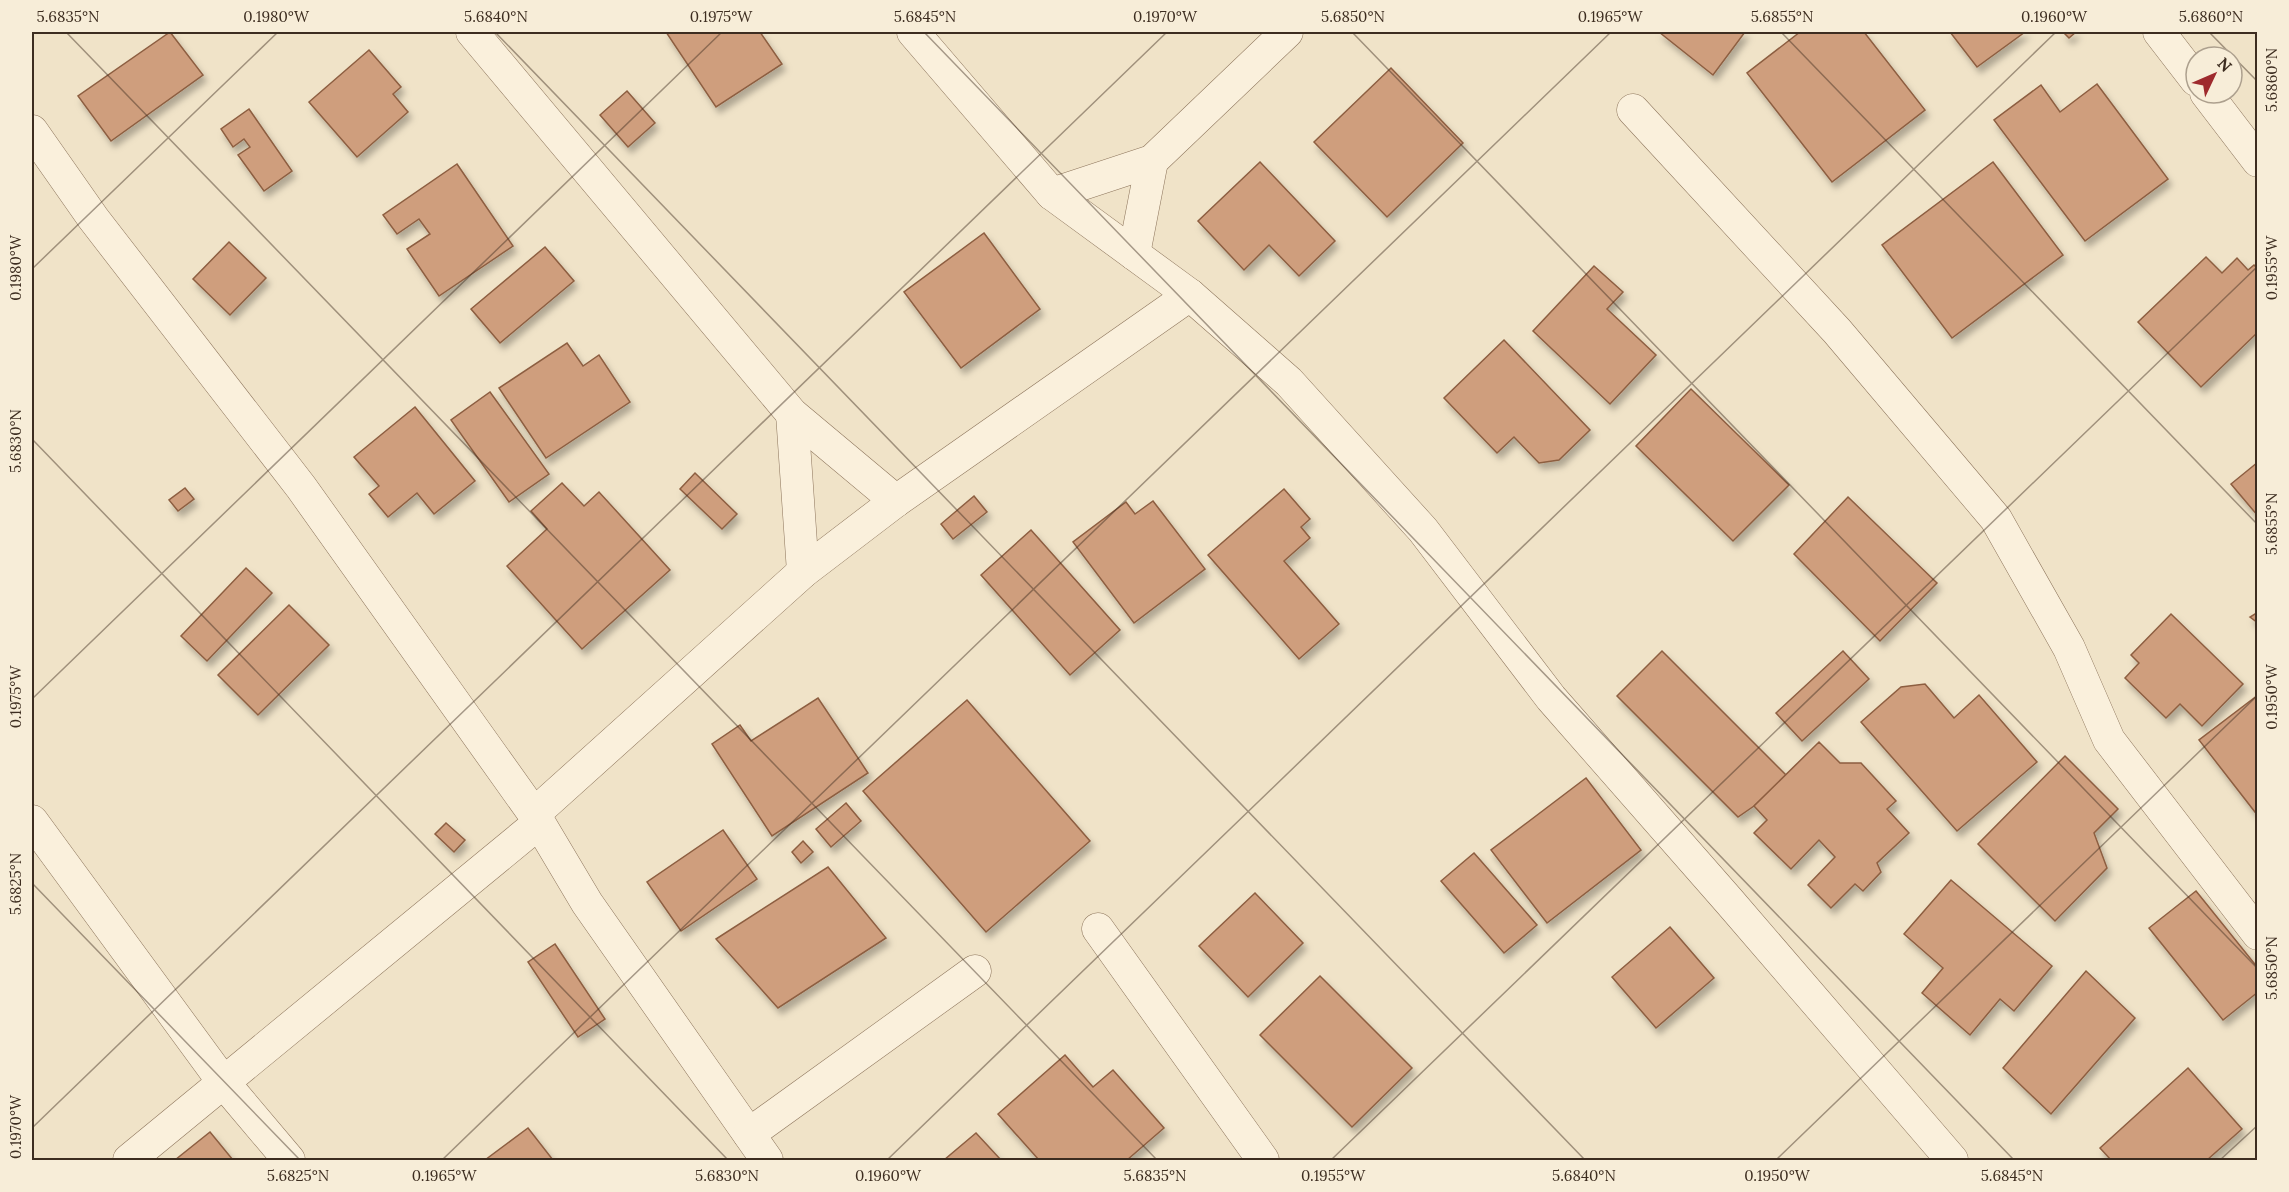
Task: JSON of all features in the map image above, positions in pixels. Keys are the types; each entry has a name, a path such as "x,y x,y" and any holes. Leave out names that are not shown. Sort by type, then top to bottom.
{"street":[{"path":"472,32 792,414 896,501"},
{"path":"914,32 1052,194 1190,295 1289,382 1423,530 1551,698 1729,901 1938,1156"},
{"path":"1052,194 1152,161 1287,32"},
{"path":"2159,32 2184,64"},
{"path":"2215,105 2258,161"},
{"path":"1634,110 1837,331 1996,519 2069,648 2109,740 2258,934"},
{"path":"32,131 93,218 302,487 537,818 587,903 767,1161"},
{"path":"1134,254 1152,161"},
{"path":"129,1161 537,818 803,572 896,501 1190,295"},
{"path":"792,414 803,572"},
{"path":"32,821 224,1083 289,1161"},
{"path":"1098,929 1263,1161"},
{"path":"749,1134 975,972"}],"building":[{"path":"170,32 203,75 111,141 78,96"},
{"path":"666,32 760,32 782,64 716,107"},
{"path":"1659,32 1745,32 1713,75"},
{"path":"1800,32 1864,32 1925,110 1832,182 1747,73"},
{"path":"1950,32 2025,32 1977,67"},
{"path":"2063,32 2076,32 2069,38"},
{"path":"369,50 401,87 393,94 408,112 357,157 309,102"},
{"path":"1391,68 1463,143 1387,217 1314,142"},
{"path":"2097,84 2168,179 2085,241 1994,120 2041,85 2060,112"},
{"path":"627,91 655,123 628,147 600,115"},
{"path":"249,109 292,171 264,191 238,155 250,147 244,139 233,147 221,129"},
{"path":"1260,162 1335,241 1299,276 1269,245 1244,270 1198,221"},
{"path":"1993,162 2063,255 1952,338 1882,245"},
{"path":"457,164 513,246 439,296 407,249 430,234 419,219 397,234 383,215"},
{"path":"984,233 1040,309 961,368 904,292"},
{"path":"229,242 266,278 230,315 193,279"},
{"path":"545,247 574,281 500,343 471,309"},
{"path":"2206,257 2222,273 2237,258 2248,270 2254,265 2258,269 2258,332 2201,387 2138,322"},
{"path":"1594,266 1623,292 1607,309 1656,355 1610,404 1533,331"},
{"path":"1504,340 1590,430 1559,460 1539,463 1514,437 1497,453 1444,398"},
{"path":"567,343 583,366 599,355 630,402 546,458 499,388"},
{"path":"1691,389 1789,485 1733,541 1636,446"},
{"path":"490,392 549,474 509,502 451,420"},
{"path":"415,407 475,481 434,514 417,493 388,517 369,494 379,486 354,457"},
{"path":"2258,462 2258,516 2231,484"},
{"path":"695,473 737,514 722,529 680,489"},
{"path":"562,483 584,506 599,492 670,570 582,649 507,566 547,529 531,511"},
{"path":"185,488 194,499 178,511 169,500"},
{"path":"1284,489 1310,519 1301,527 1310,538 1284,561 1339,624 1299,659 1208,555"},
{"path":"974,496 987,512 953,539 941,524"},
{"path":"1848,497 1937,583 1880,641 1794,554"},
{"path":"1153,501 1205,569 1134,623 1073,542 1126,502 1135,514"},
{"path":"1031,530 1120,630 1070,675 981,575"},
{"path":"246,568 272,593 207,661 181,636"},
{"path":"289,605 329,645 258,715 218,675"},
{"path":"2258,612 2258,623 2250,617"},
{"path":"2171,614 2243,684 2202,726 2180,704 2166,718 2125,678 2139,663 2131,655"},
{"path":"1662,651 1786,775 1754,806 1738,817 1617,696"},
{"path":"1843,651 1869,679 1802,741 1776,713"},
{"path":"1925,684 1954,718 1979,695 2037,762 1957,831 1861,722 1901,687"},
{"path":"2258,695 2258,809 2255,812 2199,740"},
{"path":"818,698 868,773 772,836 712,744 740,725 751,741"},
{"path":"967,700 1090,841 986,932 863,791"},
{"path":"1819,742 1840,763 1861,763 1896,801 1887,809 1909,833 1877,863 1881,872 1863,891 1855,884 1831,908 1808,885 1835,857 1819,840 1791,869 1754,833 1767,820 1754,806"},
{"path":"2065,756 2118,809 2094,833 2107,868 2055,921 1978,844"},
{"path":"1586,778 1641,850 1547,923 1491,850"},
{"path":"846,803 861,821 831,847 816,829"},
{"path":"446,823 465,840 454,852 435,834"},
{"path":"723,830 757,879 681,931 647,882"},
{"path":"803,841 813,852 801,863 792,852"},
{"path":"1474,853 1537,925 1504,953 1441,881"},
{"path":"828,867 886,938 778,1008 716,939"},
{"path":"1951,880 2052,966 2014,1011 2000,999 1970,1035 1922,993 1943,968 1904,934"},
{"path":"2196,891 2258,968 2258,992 2223,1020 2149,928"},
{"path":"1255,893 1303,943 1248,997 1199,946"},
{"path":"1670,927 1714,978 1656,1028 1612,977"},
{"path":"555,944 605,1019 578,1037 528,962"},
{"path":"2086,971 2135,1018 2051,1114 2003,1068"},
{"path":"1320,976 1412,1068 1352,1127 1260,1035"},
{"path":"1065,1055 1093,1087 1113,1070 1164,1128 1127,1160 1039,1160 998,1114"},
{"path":"2188,1068 2242,1129 2207,1160 2111,1160 2100,1148"},
{"path":"528,1128 553,1160 485,1160"},
{"path":"210,1132 233,1160 175,1160"},
{"path":"976,1133 1001,1160 944,1160"}]}
